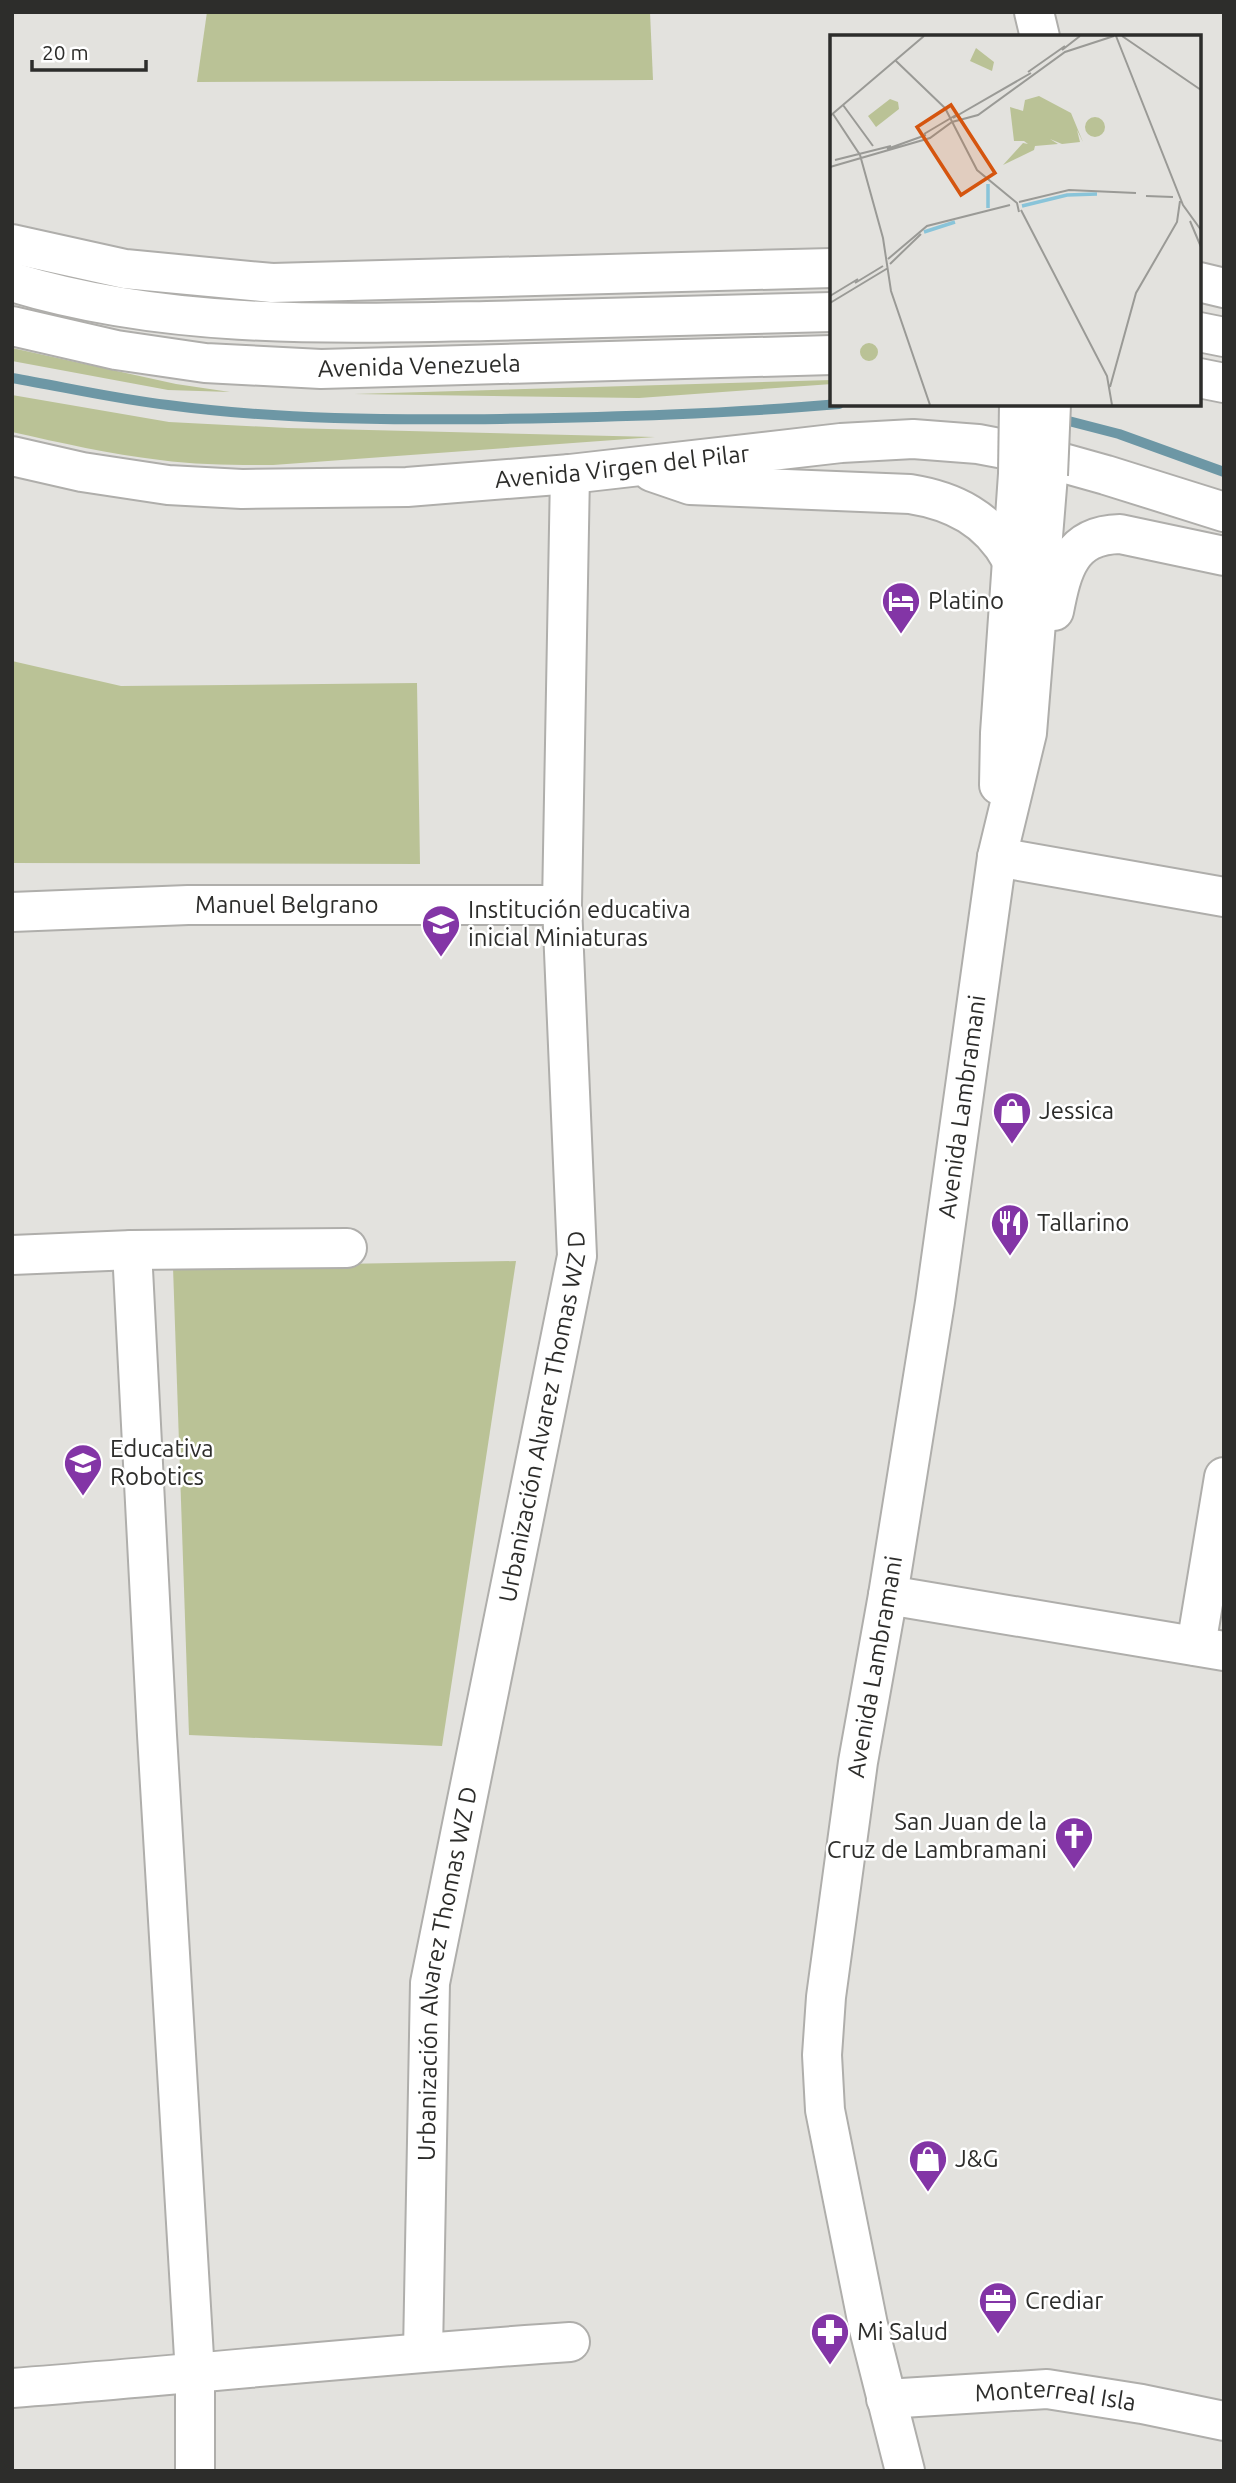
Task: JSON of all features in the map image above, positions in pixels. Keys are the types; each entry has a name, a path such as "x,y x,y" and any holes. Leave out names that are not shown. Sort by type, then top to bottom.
{"main road":[{"path":"1019,35 1022,12"},
{"path":"1034,12 1040,35"},
{"path":"12,244 125,269 272,283 830,268"},
{"name":"Avenida Venezuela","path":"12,282 121,307 226,320 350,324 830,312"},
{"path":"1201,282 1224,288"},
{"name":"Avenida Venezuela","path":"12,326 117,350 205,363 321,369 830,355"},
{"path":"1201,332 1224,337"},
{"path":"1201,378 1224,383"},
{"path":"1019,406 1033,475"},
{"path":"1033,475 1050,406"},
{"name":"Avenida Virgen del Pilar","path":"12,456 82,472 168,485 242,489 407,487 570,474 841,443 913,439 978,444 1031,454 1224,512"},
{"path":"633,466 690,485 910,494 932,498 965,511 979,520 994,533 1011,559"},
{"name":"Urbanización Alvarez Thomas WZ D","path":"423,2352 430,1983 577,1256 562,905 570,474"},
{"name":"Avenida Lambramani","path":"997,857 1000,733 1011,559 1033,475"},
{"name":"Avenida Lambramani","path":"905,2471 886,2399 825,2110 822,2054 826,1997 858,1762 935,1302 997,857 1027,733 1033,475"},
{"path":"1027,733 1060,578 1067,562 1078,549 1090,539 1120,534 1224,556"},
{"path":"997,857 1224,897"},
{"name":"Manuel Belgrano","path":"12,912 188,905 562,905"},
{"path":"12,1255 132,1250 347,1248"},
{"path":"132,1250 156,1721 195,2374 195,2471"},
{"path":"888,1595 1210,1648 1224,1477"},
{"path":"12,2388 423,2352 570,2342"},
{"name":"Monterreal Isla","path":"886,2399 1047,2389 1224,2421"}],"green space":[{"path":"207,12 650,12 653,80 197,82"},
{"path":"12,348 176,384 230,392 168,390 12,361"},
{"path":"830,380 830,384 639,398 354,394"},
{"path":"12,395 169,422 288,428 655,437 273,465 188,463 141,458 12,432"},
{"path":"12,661 121,686 417,683 420,864 12,863"},
{"path":"516,1261 442,1746 189,1735 173,1267"}],"waterway":[{"path":"12,378 168,405 251,414 334,418 586,417 713,413 830,405"},
{"path":"1057,418 1119,434 1224,472"}],"place":[{"name":"Platino","path":"901,635"},
{"name":"Institución educativa inicial Miniaturas","path":"441,958"},
{"name":"Jessica","path":"1012,1145"},
{"name":"Tallarino","path":"1010,1257"},
{"name":"Educativa Robotics","path":"83,1497"},
{"name":"San Juan de la Cruz de Lambramani","path":"1074,1870"},
{"name":"J&G","path":"928,2193"},
{"name":"Crediar","path":"998,2335"},
{"name":"Mi Salud","path":"830,2366"}]}
